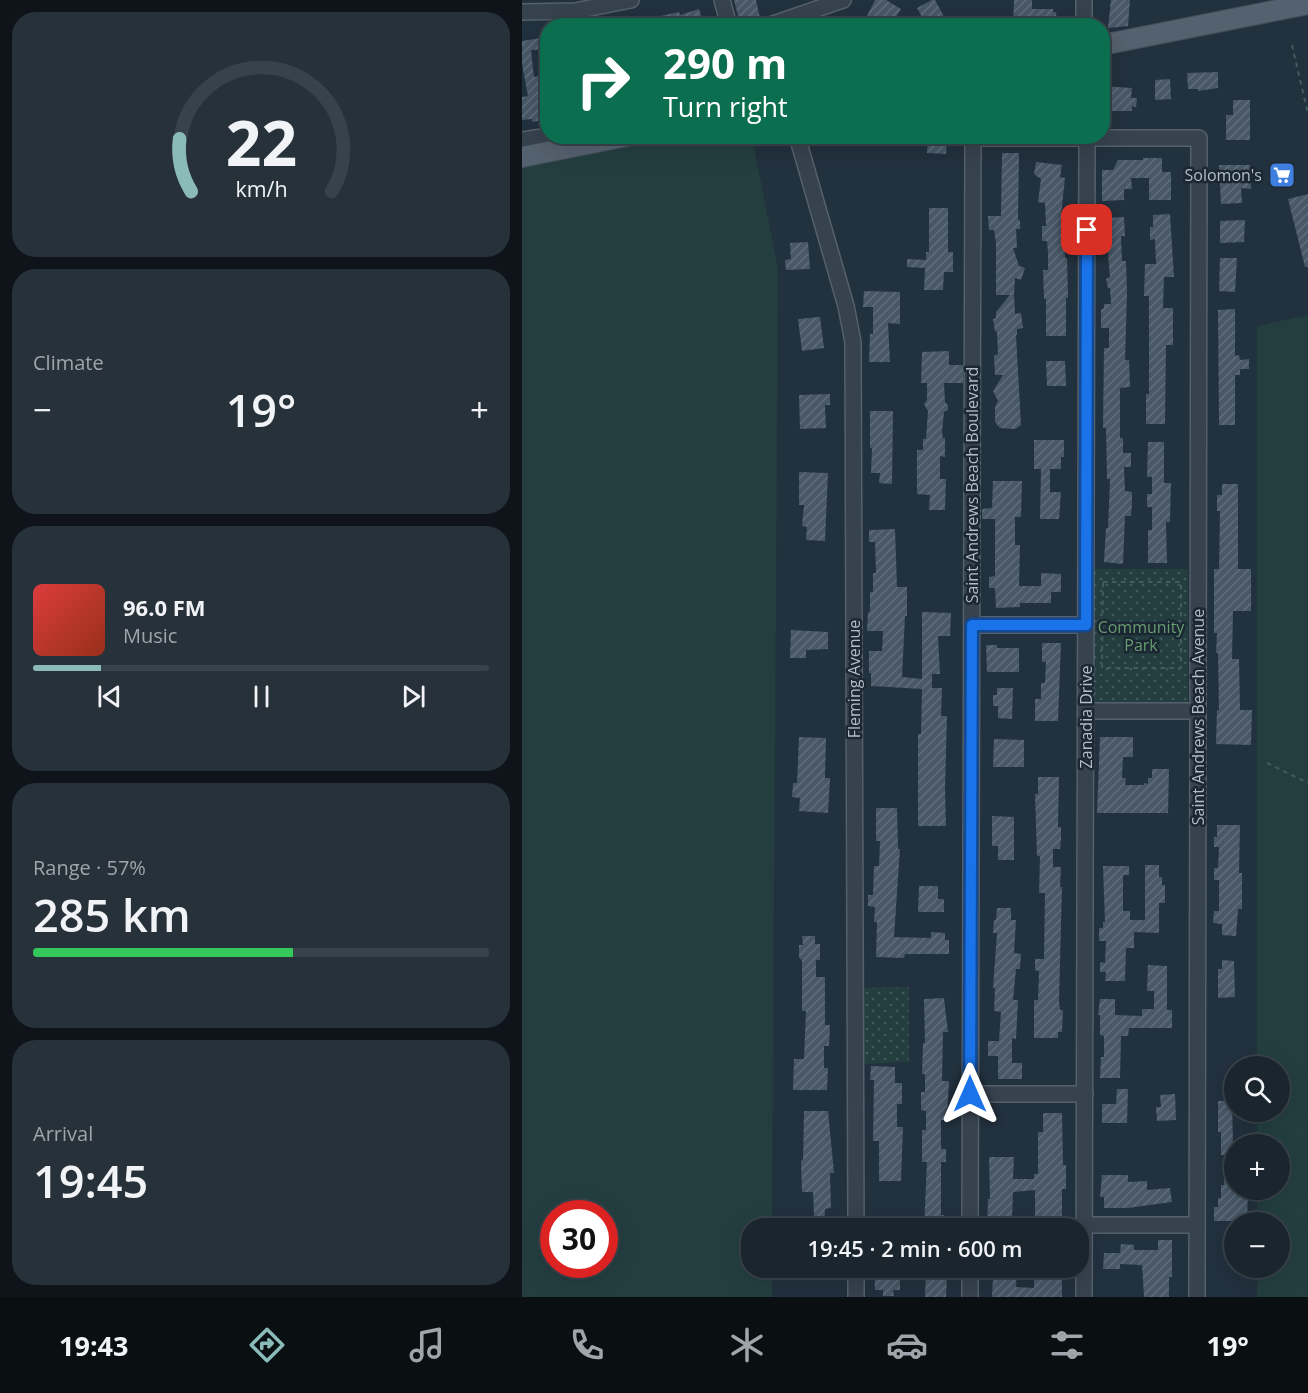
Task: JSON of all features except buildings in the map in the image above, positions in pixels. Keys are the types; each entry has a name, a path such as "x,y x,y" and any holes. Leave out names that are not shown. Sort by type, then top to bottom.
{"main road":[{"path":"1110,43 1308,4"},
{"path":"522,157 587,144"}],"street":[{"path":"522,12 575,11 631,0"},
{"path":"722,0 727,18"},
{"path":"790,18 843,0"},
{"path":"1084,0 1084,18"},
{"path":"522,140 540,137"},
{"name":"Saint Andrews Beach Avenue","path":"1110,138 1199,138 1197,1297"},
{"name":"Fleming Avenue","path":"799,144 846,306 853,342 856,1218"},
{"name":"Saint Andrews Beach Boulevard","path":"970,1218 973,144"},
{"name":"Zanadia Drive","path":"1085,1218 1087,144"},
{"path":"972,625 1086,625"},
{"path":"1086,711 1198,711"},
{"path":"970,1094 1085,1094"},
{"path":"1089,1225 1197,1225"},
{"path":"856,1278 856,1297"},
{"path":"970,1278 970,1297"},
{"name":"Zanadia Drive","path":"1084,1278 1084,1297"}],"path":[{"path":"1292,45 1308,114"},
{"path":"1103,582 1181,582 1181,668 1102,668 1103,582"},
{"path":"1267,763 1308,783"}],"green space":[{"path":"628,144 753,144 778,269 772,1218 741,1218 741,1278 772,1278 772,1297 522,1297 522,165"},
{"path":"1308,315 1308,1297 1257,1297 1257,1278 1290,1278 1290,1212 1257,1212 1257,1200 1290,1200 1290,1134 1257,1134 1257,1122 1290,1122 1290,1056 1257,1056 1257,326"},
{"name":"Community Park","path":"1094,569 1188,569 1188,703 1094,703"},
{"path":"909,987 909,1062 861,1064 862,988"}],"place":[{"name":"Solomon's","path":"1282,175"}],"route":[{"path":"970,1094 972,625 1086,625 1087,230"}]}
